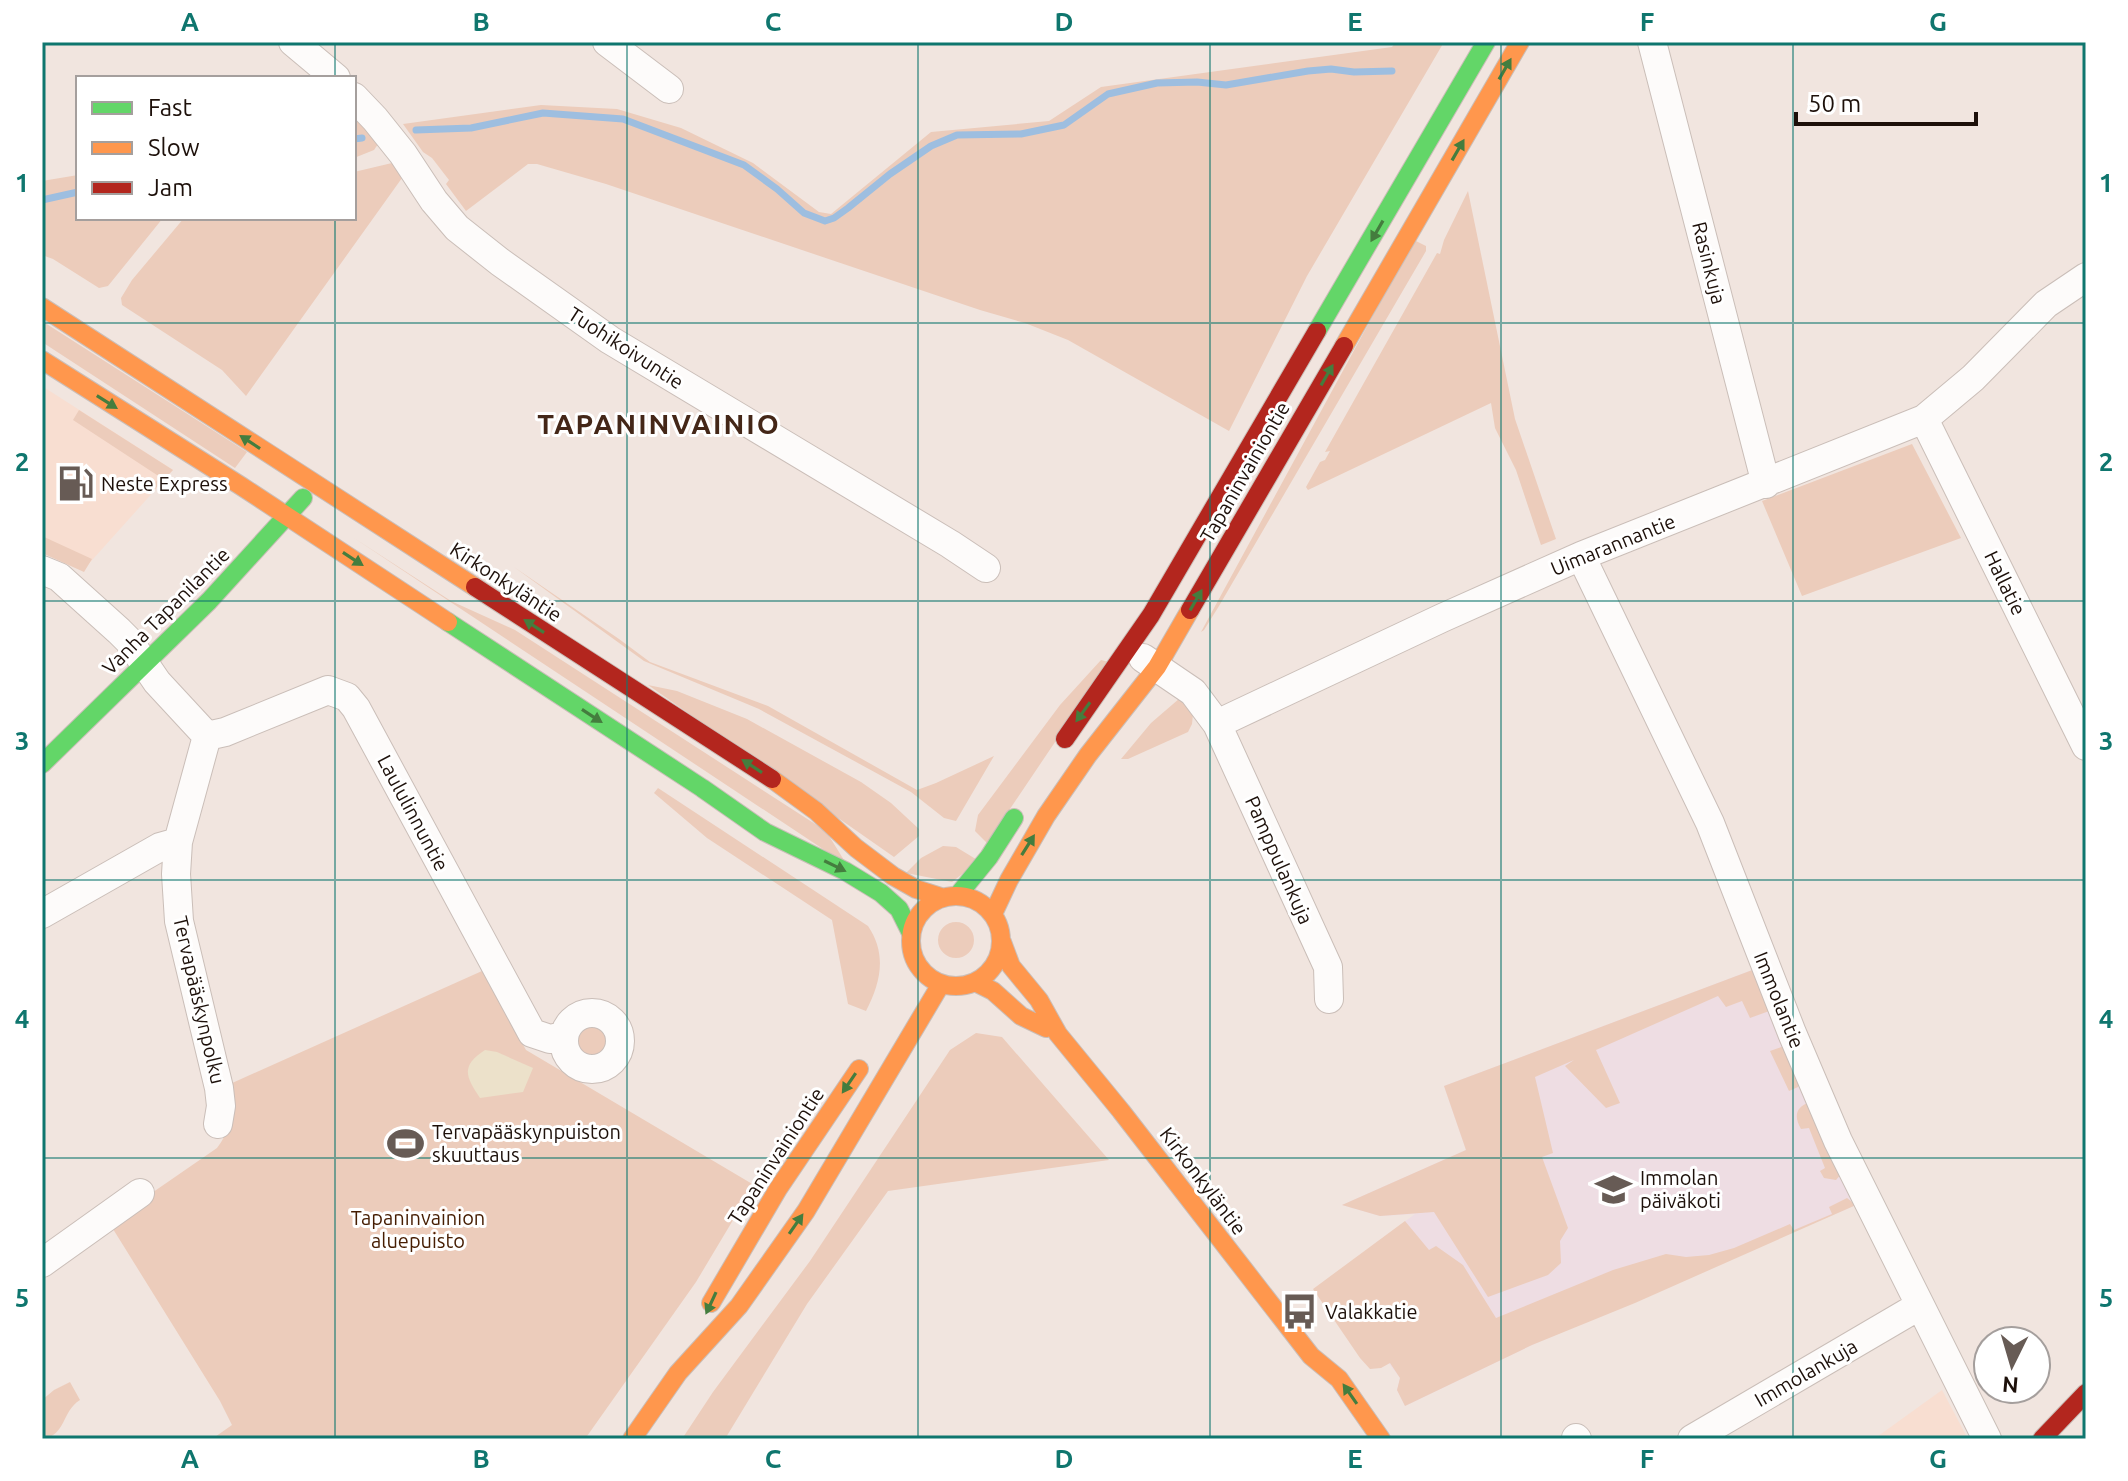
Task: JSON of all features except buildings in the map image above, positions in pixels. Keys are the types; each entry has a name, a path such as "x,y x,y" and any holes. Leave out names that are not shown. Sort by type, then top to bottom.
{"main road":[{"name":"Tapaninvainiontie","path":"1053,756 1129,649 1486,42"},
{"name":"Tapaninvainiontie","path":"993,914 1012,871 1059,794 1092,746 1157,667 1520,42"},
{"name":"Kirkonkyläntie","path":"42,307 780,784 893,876 916,889 950,896"},
{"path":"42,360 287,516 765,832 845,871 881,893 899,909 911,933"},
{"name":"Vanha Tapanilantie","path":"42,764 169,642 316,484"},
{"path":"950,896 978,900 993,914 1002,942 990,971 975,982 956,986 916,975 911,949 915,919 925,907 950,896 989,857 1020,808"},
{"name":"Kirkonkyläntie","path":"1002,942 1011,966 1039,1000 1058,1034 1311,1356 1339,1379 1381,1439"},
{"name":"Kirkonkyläntie","path":"975,982 993,991 1021,1016 1058,1034"},
{"name":"Tapaninvainiontie","path":"632,1439 678,1373 739,1306 806,1211 941,984"},
{"name":"Tapaninvainiontie","path":"678,1373 717,1291 778,1189 865,1059"},
{"name":"Kirkonkyläntie","path":"1311,1356 1324,1388"},
{"path":"2042,1439 2086,1393"}],"street":[{"path":"293,42 334,76"},
{"path":"607,42 669,89"},
{"name":"Rasinkuja","path":"1652,42 1766,484"},
{"name":"Tuohikoivuntie","path":"356,99 403,154 434,201 457,228 500,262 610,340 986,568"},
{"name":"Uimarannantie","path":"1217,724 1581,556 1924,419 1973,378 2046,304 2086,277"},
{"name":"Hallatie","path":"1924,419 2086,746"},
{"name":"Immolantie","path":"1581,556 1710,823 1816,1091 1987,1439"},
{"path":"42,570 59,577 129,641 157,682 207,736"},
{"path":"1129,649 1193,692 1217,724"},
{"name":"Laululinnuntie","path":"207,736 225,732 328,690 347,697 356,708 532,1033 550,1039 564,1036"},
{"name":"Pamppulankuja","path":"1217,724 1328,967 1329,999"},
{"name":"Tervapääskynpolku","path":"207,736 178,842 176,874 179,921 219,1088 221,1106 218,1124"},
{"path":"42,914 160,847 178,842"},
{"path":"42,1263 140,1193"},
{"name":"Immolankuja","path":"1692,1439 1919,1306"}],"shaded area":[{"path":"42,386 173,470 85,568 42,548"},
{"name":"Immolan päiväkoti","path":"1755,969 1856,1205 1532,1345 1405,1406 1397,1390 1400,1378 1326,1280 1415,1214 1380,1216 1342,1205 1466,1150 1444,1086"},
{"path":"1942,1390 1968,1439 1874,1439"}],"green space":[{"path":"1396,42 1444,42 1307,276 1229,431 1068,340 1025,323 537,164 528,164 466,211 446,184 449,180 403,124 541,105 617,109 681,128 753,163 819,212 831,214 931,132 1049,121 1101,87 1392,47"},
{"path":"359,121 378,144 374,150 356,157 356,122"},
{"path":"392,163 402,178 246,396 222,370 122,305 121,298 132,280 182,220 356,220 356,172"},
{"path":"76,175 76,220 161,220 108,286 99,288 42,255 42,181"},
{"path":"1468,191 1515,419 1556,539 1541,545 1516,470 1495,428 1491,403 1308,490 1306,487 1320,462 1325,460 1330,451 1325,452 1437,253 1440,254"},
{"path":"1414,240 1426,246 1426,251 1201,632"},
{"path":"42,321 247,452 235,468 42,342"},
{"path":"79,410 173,470 152,492 149,490 160,477 73,420"},
{"path":"1912,444 1961,538 1802,596 1762,501"},
{"path":"42,536 92,559 84,572 42,553"},
{"path":"354,538 451,601 515,630 826,831 847,865"},
{"path":"514,567 650,662 768,706 917,790 994,756 956,821 944,818 911,792 759,709 644,661"},
{"path":"1101,660 1109,662 987,843 975,831 978,815 1060,705"},
{"path":"648,685 677,691 747,719 861,782 891,803 919,829 919,836 894,857"},
{"path":"1180,698 1193,714 1188,732 1128,759 1121,759 1151,723"},
{"path":"658,788 868,926 878,947 880,968 866,1011 848,1004 832,920 707,838 654,793"},
{"path":"943,846 956,847 979,861 952,882 906,873 921,858"},
{"path":"956,922 969,927 974,940 969,953 956,958 943,953 938,940 943,927"},
{"path":"1755,969 1772,1010 1750,1018 1742,1001 1726,1007 1718,996 1596,1050 1620,1103 1606,1108 1565,1066 1574,1060 1535,1077 1553,1153 1542,1157 1568,1228 1560,1241 1561,1263 1548,1275 1488,1297 1434,1212 1380,1216 1342,1205 1466,1150 1444,1086"},
{"name":"Tapaninvainion aluepuisto","path":"482,971 526,1050 754,1185 696,1282 585,1439 212,1439 232,1425 113,1229 146,1197 217,1148 229,1125 230,1084"},
{"path":"590,1024 602,1029 607,1041 602,1053 590,1058 578,1053 573,1041 578,1029"},
{"path":"976,1033 1002,1037 1109,1160 888,1191 807,1304 725,1439 682,1439 810,1261 950,1050"},
{"path":"1787,1045 1801,1077 1798,1087 1789,1091 1770,1051"},
{"path":"1810,1102 1842,1173 1836,1180 1824,1178 1820,1171 1825,1168 1809,1128 1801,1129 1797,1120 1799,1110"},
{"path":"1847,1198 1856,1205 1532,1345 1405,1406 1397,1390 1400,1378 1390,1363 1370,1369 1313,1289 1405,1221 1429,1250 1436,1246 1463,1265 1496,1318 1613,1270 1666,1254 1686,1257 1709,1255 1790,1224 1794,1230 1832,1214 1829,1207"},
{"path":"70,1382 80,1400 56,1433 42,1439 42,1400"}],"sand":[{"path":"485,1050 533,1068 523,1092 480,1098 468,1072 472,1061"}],"waterway":[{"path":"416,130 471,128 543,113 623,119 744,165 804,213 825,221 834,218 931,146 957,135 1021,134 1064,125 1108,94 1157,83 1226,85 1331,69 1392,71"},
{"path":"356,139 362,138"},
{"path":"42,200 76,192"}],"traffic: fast":[{"path":"1317,331 1486,42"},
{"path":"42,764 209,601 303,498"},
{"path":"448,622 765,832 845,871 881,893 899,909 911,933"},
{"path":"958,895 989,857 1014,818"}],"traffic: slow":[{"path":"1344,346 1520,42"},
{"path":"42,307 475,587"},
{"path":"42,360 448,622"},
{"path":"993,914 1046,816 1088,755 1157,667 1190,610"},
{"path":"772,779 816,811 856,848 893,876 916,889 941,897"},
{"path":"956,896 973,899 988,909 998,924 1001,941 998,958 988,973 973,983 956,986 939,983 924,973 914,958 911,941 914,924 924,909 939,899 956,896"},
{"path":"1002,942 1011,966 1039,1000 1058,1034 1311,1356 1339,1379 1381,1439"},
{"path":"975,982 993,991 1021,1016 1046,1028"},
{"path":"632,1439 678,1373 739,1306 806,1211 941,984"},
{"path":"711,1303 778,1189 859,1069"}],"traffic: jam":[{"path":"1065,739 1151,615 1317,331"},
{"path":"1190,610 1344,346"},
{"path":"475,587 772,779"},
{"path":"2042,1439 2086,1393"}],"place":[{"name":"Neste Express","path":"75,484"},
{"name":"Tervapääskynpuiston skuuttaus","path":"406,1143"},
{"name":"Immolan päiväkoti","path":"1614,1189"},
{"name":"Valakkatie","path":"1299,1312"}],"district":[{"name":"TAPANINVAINIO","path":"659,424"}]}
